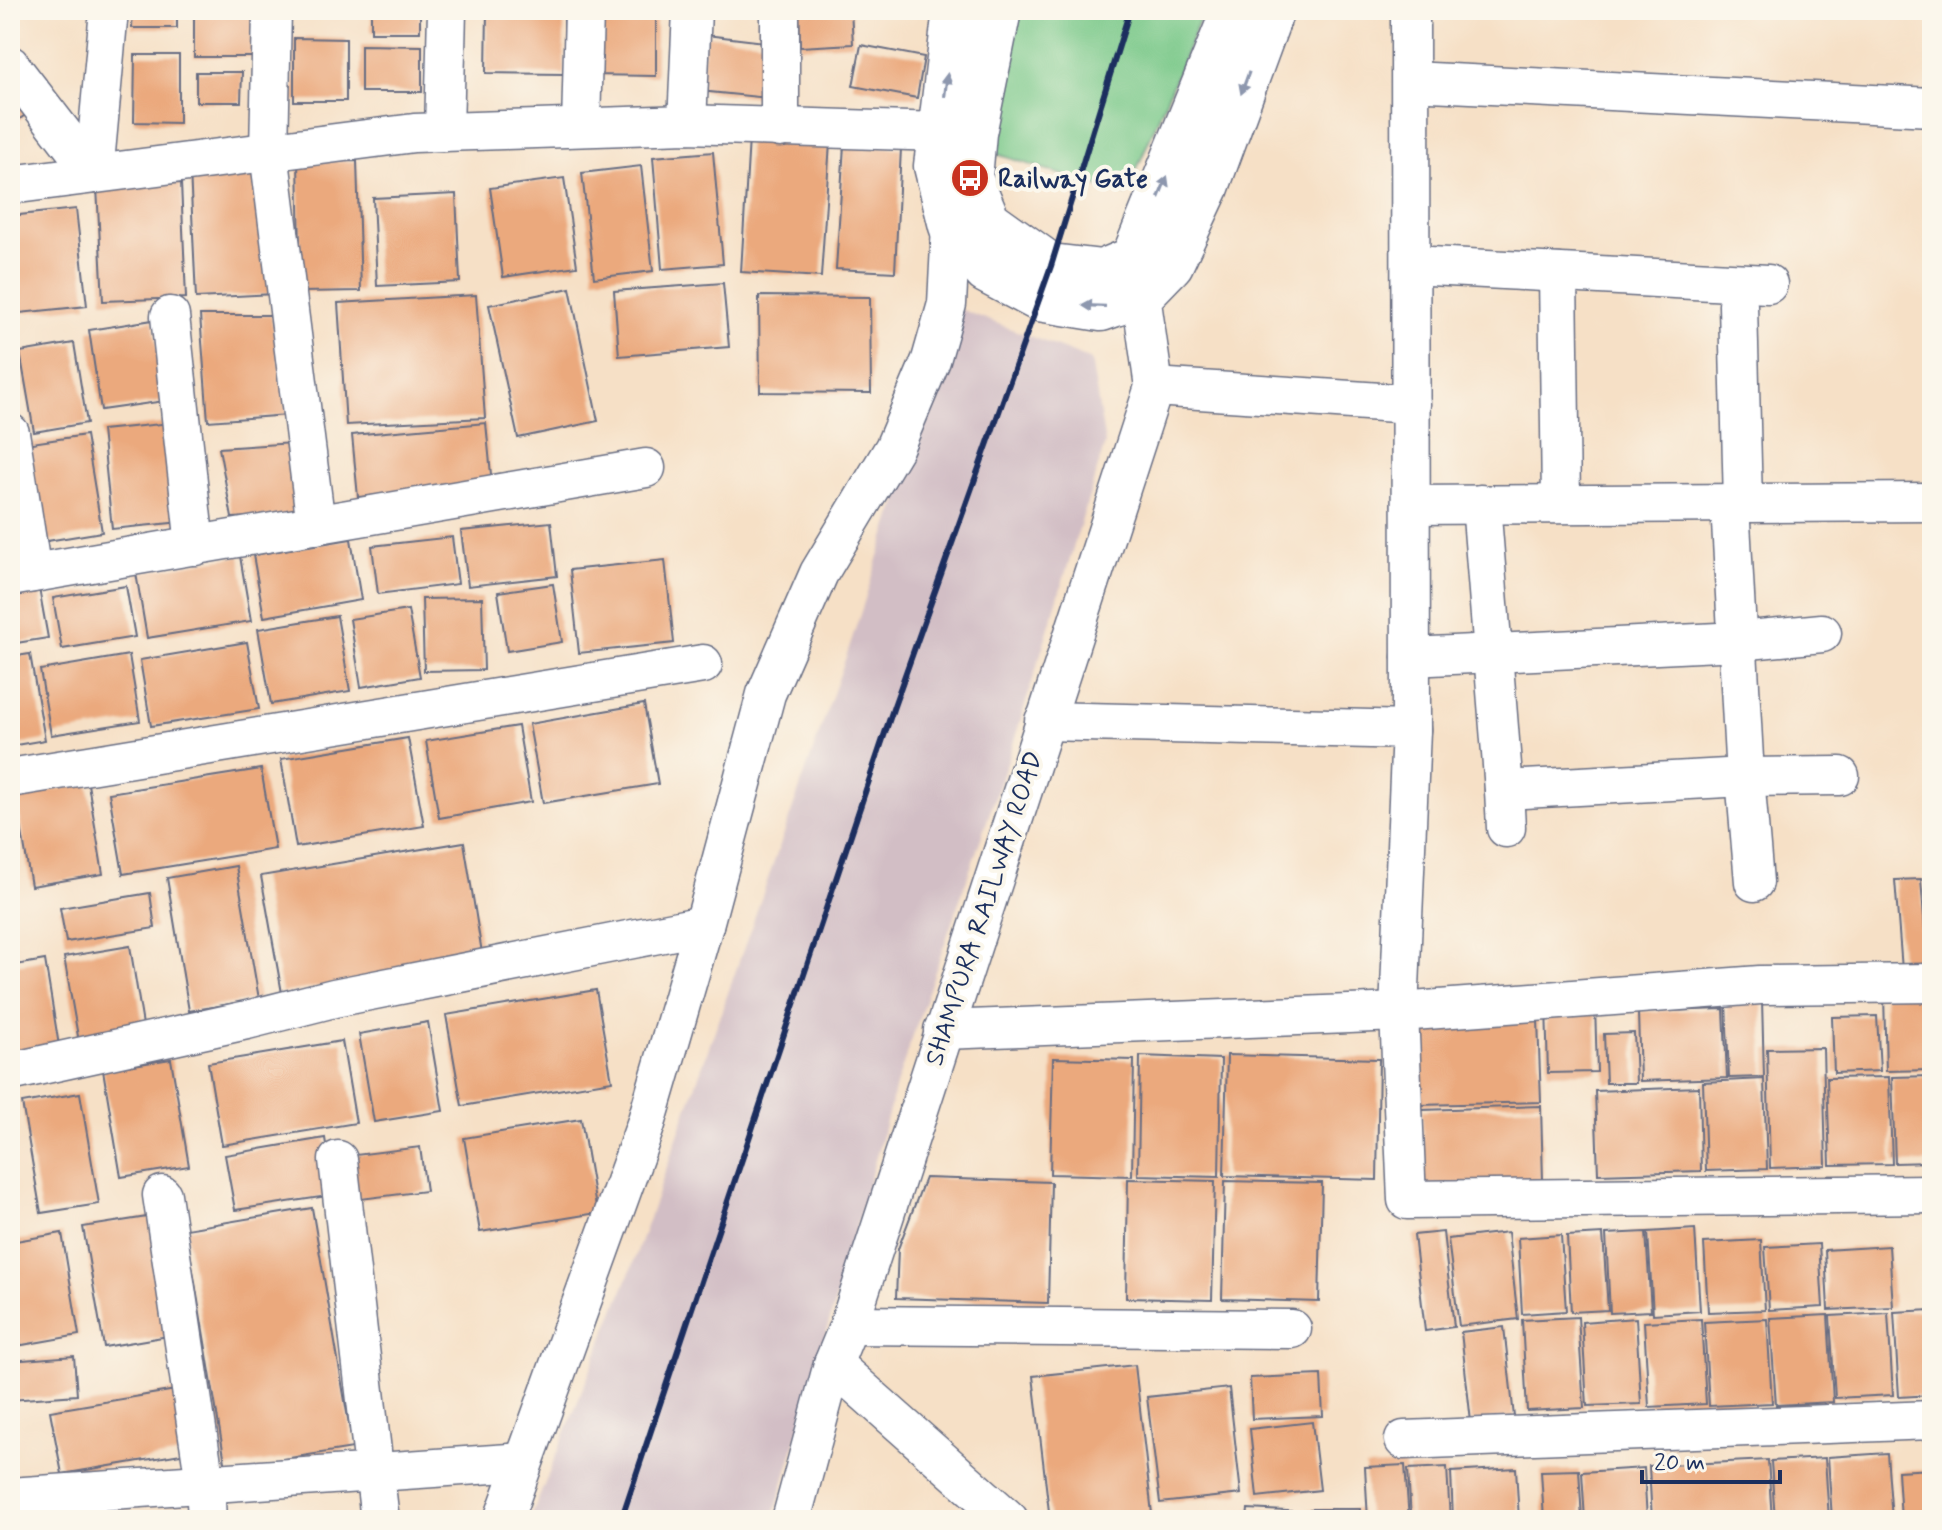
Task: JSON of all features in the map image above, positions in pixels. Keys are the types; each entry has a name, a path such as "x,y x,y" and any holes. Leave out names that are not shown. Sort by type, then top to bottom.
{"street":[{"path":"94,174 109,10"},
{"path":"272,10 269,152 316,525"},
{"path":"444,132 447,10"},
{"path":"581,127 584,10"},
{"path":"687,124 692,10"},
{"path":"780,10 780,128"},
{"path":"503,1520 646,1124 766,694 819,573 894,448 931,360 947,304 951,226 936,166 955,10"},
{"path":"999,10 974,133 970,178 988,221 1013,239 1051,266 1102,272 1133,259 1234,10"},
{"path":"951,226 986,271 1039,299 1101,309 1141,295 1171,264 1207,187 1272,10"},
{"path":"1410,10 1411,730 1399,1012 1407,1200 1932,1194"},
{"path":"10,65 94,174"},
{"path":"1411,81 1932,107"},
{"path":"10,185 414,133 687,124 940,132"},
{"path":"1411,265 1558,273 1753,295 1737,504 1745,777 1754,882"},
{"path":"1558,273 1561,503"},
{"name":"SHAMPURA RAILWAY ROAD","path":"791,1520 833,1364 849,1325 1154,387 1141,295"},
{"path":"170,316 195,546"},
{"path":"1154,387 1411,404"},
{"path":"10,433 21,575 646,468"},
{"path":"1411,505 1932,502"},
{"path":"1481,504 1506,828"},
{"path":"1411,657 1739,641 1822,633"},
{"path":"10,778 703,664"},
{"path":"1044,721 1411,730"},
{"path":"1504,790 1745,777 1840,776"},
{"path":"10,1072 334,998 704,925"},
{"path":"943,1030 1399,1012 1760,985 1932,983"},
{"path":"338,1160 380,1520"},
{"path":"162,1195 206,1502"},
{"path":"849,1325 1292,1329"},
{"path":"833,1364 1009,1520"},
{"path":"1404,1440 1932,1420"},
{"path":"10,1497 65,1506 206,1502 373,1472 522,1462"}],"shaded area":[{"path":"960,309 1091,360 1105,444 1011,751 898,1079 773,1520 530,1520 630,1272 847,654"}],"green space":[{"path":"1020,10 1204,10 1126,195 987,151"}],"building":[{"path":"133,10 177,10 177,28 132,28"},
{"path":"194,10 255,10 255,57 194,57"},
{"path":"371,10 420,10 420,32 371,32"},
{"path":"487,10 564,10 564,74 486,73"},
{"path":"591,10 656,10 656,76 591,75"},
{"path":"799,10 851,10 853,44 800,47"},
{"path":"706,35 774,43 768,98 700,91"},
{"path":"294,38 346,39 346,101 294,101"},
{"path":"361,45 422,46 422,92 361,92"},
{"path":"861,45 924,57 917,98 853,86"},
{"path":"135,55 179,55 179,123 134,122"},
{"path":"196,72 242,72 241,102 196,102"},
{"path":"10,89 28,113 10,126"},
{"path":"749,138 830,142 821,277 741,272"},
{"path":"844,145 901,148 895,272 836,269"},
{"path":"713,152 723,264 662,269 653,157"},
{"path":"357,161 361,291 301,292 298,162"},
{"path":"270,166 275,294 196,298 190,170"},
{"path":"641,166 653,271 594,278 582,173"},
{"path":"564,178 577,266 503,277 490,188"},
{"path":"181,183 186,298 103,301 97,187"},
{"path":"456,194 460,282 377,286 373,198"},
{"path":"76,209 87,306 10,314 10,216"},
{"path":"723,283 729,347 619,356 614,291"},
{"path":"570,288 598,421 518,438 489,305"},
{"path":"476,295 485,418 346,425 338,303"},
{"path":"759,296 870,297 871,393 760,392"},
{"path":"200,315 271,315 288,415 208,421"},
{"path":"153,320 165,401 101,410 89,330"},
{"path":"74,343 87,423 34,432 20,352"},
{"path":"171,423 181,522 112,529 102,430"},
{"path":"486,423 492,485 358,497 352,435"},
{"path":"86,435 102,532 41,542 25,444"},
{"path":"293,443 299,515 232,518 219,448"},
{"path":"551,522 557,576 468,586 461,531"},
{"path":"452,537 458,584 378,594 372,546"},
{"path":"351,539 361,600 264,617 253,555"},
{"path":"240,556 251,621 147,638 136,573"},
{"path":"665,560 674,643 579,653 570,570"},
{"path":"553,584 562,642 507,651 498,592"},
{"path":"126,586 135,637 62,649 53,598"},
{"path":"39,588 48,638 10,644 10,593"},
{"path":"482,598 484,670 424,671 422,599"},
{"path":"408,610 420,677 361,687 350,619"},
{"path":"337,616 350,691 271,704 258,629"},
{"path":"247,642 259,709 151,726 140,660"},
{"path":"30,654 45,740 10,746 10,657"},
{"path":"129,655 140,721 51,735 40,670"},
{"path":"644,704 658,784 543,803 529,724"},
{"path":"518,726 531,802 439,818 426,741"},
{"path":"408,738 424,826 296,847 281,759"},
{"path":"261,769 275,849 123,874 109,793"},
{"path":"88,784 103,874 31,886 16,796"},
{"path":"464,842 483,959 282,993 261,876"},
{"path":"236,866 259,999 189,1011 167,878"},
{"path":"1921,879 1928,968 1902,970 1895,880"},
{"path":"150,893 155,928 66,942 60,908"},
{"path":"130,946 144,1031 79,1042 64,957"},
{"path":"45,960 60,1052 10,1060 10,966"},
{"path":"596,990 612,1081 462,1106 446,1015"},
{"path":"1929,994 1932,1070 1886,1071 1884,995"},
{"path":"1762,1000 1764,1077 1729,1078 1726,1001"},
{"path":"1595,1005 1597,1072 1548,1073 1546,1006"},
{"path":"1724,1009 1727,1078 1640,1081 1638,1012"},
{"path":"1877,1016 1880,1071 1834,1073 1832,1017"},
{"path":"1538,1020 1541,1102 1418,1105 1415,1023"},
{"path":"428,1022 443,1111 374,1122 359,1034"},
{"path":"1634,1033 1636,1083 1606,1083 1604,1034"},
{"path":"342,1041 356,1123 222,1145 208,1063"},
{"path":"1823,1048 1826,1166 1770,1168 1767,1049"},
{"path":"1227,1055 1379,1059 1377,1180 1224,1176"},
{"path":"1140,1056 1221,1059 1219,1177 1138,1175"},
{"path":"1053,1058 1134,1060 1132,1176 1050,1174"},
{"path":"171,1059 189,1166 121,1177 103,1070"},
{"path":"1932,1076 1932,1162 1895,1163 1892,1077"},
{"path":"1889,1077 1892,1164 1830,1165 1827,1078"},
{"path":"1764,1079 1767,1169 1706,1171 1703,1082"},
{"path":"1699,1087 1701,1171 1598,1174 1595,1091"},
{"path":"80,1093 99,1204 41,1213 22,1103"},
{"path":"1541,1106 1543,1181 1424,1185 1422,1110"},
{"path":"581,1119 597,1213 480,1232 464,1138"},
{"path":"325,1138 334,1195 235,1210 225,1155"},
{"path":"420,1147 426,1191 353,1200 347,1156"},
{"path":"925,1178 1051,1182 1048,1303 896,1298 898,1249"},
{"path":"1128,1179 1215,1181 1212,1300 1126,1298"},
{"path":"1225,1181 1322,1183 1319,1302 1222,1299"},
{"path":"10,1208 15,1228 10,1229"},
{"path":"312,1208 353,1448 226,1468 186,1229"},
{"path":"160,1215 180,1334 104,1347 83,1227"},
{"path":"1695,1229 1700,1311 1653,1314 1648,1232"},
{"path":"1443,1232 1454,1327 1425,1331 1414,1235"},
{"path":"1508,1232 1518,1319 1459,1326 1448,1239"},
{"path":"1646,1232 1651,1311 1610,1313 1606,1234"},
{"path":"62,1233 79,1335 11,1347 10,1242"},
{"path":"1603,1234 1608,1310 1571,1312 1567,1236"},
{"path":"1561,1235 1566,1311 1522,1314 1518,1238"},
{"path":"1761,1240 1765,1310 1708,1312 1704,1243"},
{"path":"1819,1244 1823,1307 1769,1310 1765,1247"},
{"path":"1889,1246 1893,1307 1828,1310 1825,1250"},
{"path":"1932,1310 1932,1395 1899,1397 1894,1312"},
{"path":"1888,1313 1893,1395 1835,1398 1830,1316"},
{"path":"1828,1315 1833,1402 1776,1405 1770,1318"},
{"path":"1578,1317 1584,1408 1527,1411 1522,1320"},
{"path":"1636,1318 1641,1404 1587,1406 1582,1322"},
{"path":"1701,1319 1706,1404 1649,1407 1644,1322"},
{"path":"1767,1319 1772,1403 1709,1406 1704,1322"},
{"path":"1504,1327 1514,1417 1471,1422 1461,1332"},
{"path":"74,1356 77,1395 10,1400 10,1361"},
{"path":"1135,1365 1152,1514 1102,1520 1050,1520 1033,1376"},
{"path":"1321,1375 1323,1416 1252,1419 1250,1378"},
{"path":"1229,1388 1241,1494 1160,1503 1147,1397"},
{"path":"176,1390 187,1453 62,1474 50,1411"},
{"path":"1312,1422 1320,1490 1257,1497 1250,1429"},
{"path":"1887,1453 1892,1520 1832,1520 1828,1457"},
{"path":"1825,1458 1829,1520 1775,1520 1771,1461"},
{"path":"1768,1460 1772,1520 1652,1520 1649,1466"},
{"path":"1405,1465 1409,1520 1368,1520 1365,1467"},
{"path":"1447,1467 1450,1520 1411,1520 1408,1469"},
{"path":"1516,1468 1519,1520 1453,1520 1451,1472"},
{"path":"1644,1468 1647,1520 1585,1520 1582,1472"},
{"path":"1932,1469 1932,1520 1901,1520 1898,1471"},
{"path":"1579,1470 1582,1520 1544,1520 1541,1471"},
{"path":"1248,1509 1307,1512 1307,1520 1247,1520"},
{"path":"1310,1509 1360,1509 1360,1520 1310,1520"}],"railway":[{"path":"621,1520 894,706 1051,266 1130,10"}],"place":[{"name":"Railway Gate","path":"970,178"}]}
